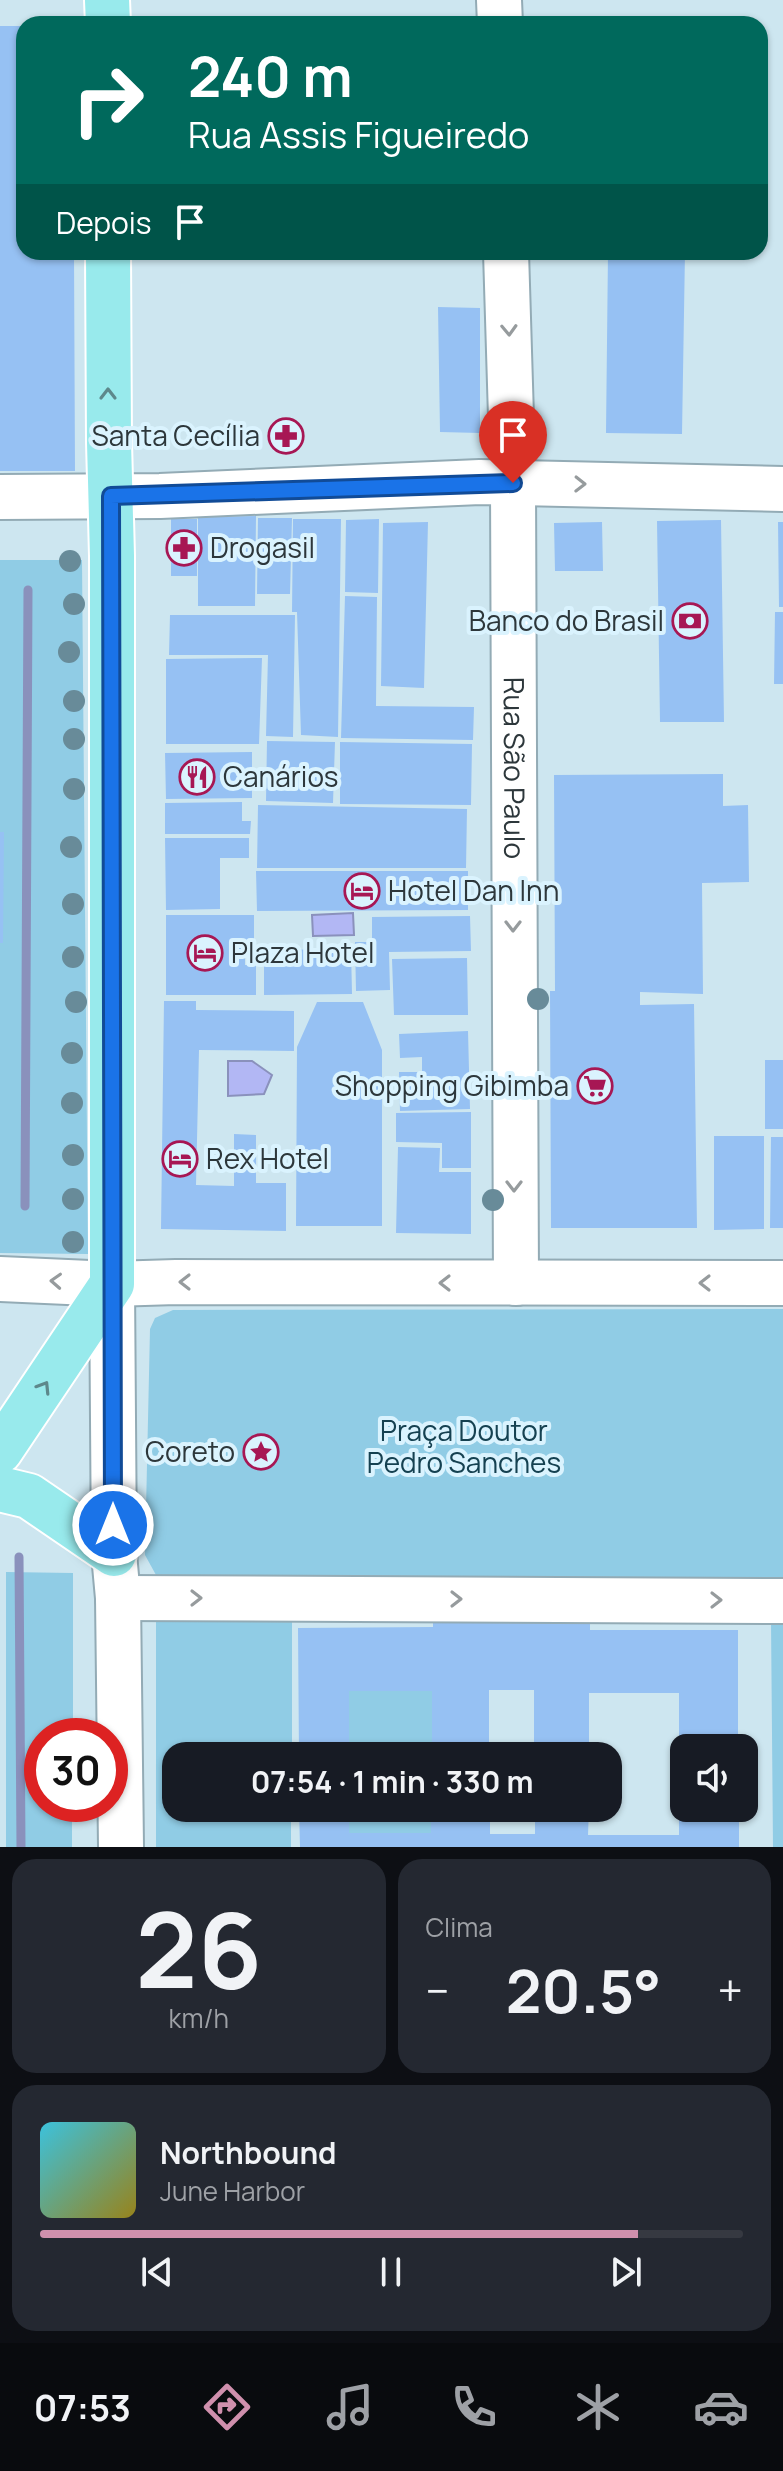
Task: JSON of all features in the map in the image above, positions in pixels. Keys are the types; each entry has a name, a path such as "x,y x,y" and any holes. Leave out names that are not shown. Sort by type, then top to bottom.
{"main road":[{"path":"0,1451 112,1284 108,260"},
{"path":"0,1489 29,1496 114,1554"}],"street":[{"name":"Rua São Paulo","path":"506,260 513,483 516,1283"},
{"path":"0,497 513,483 783,489"},
{"path":"0,1279 112,1284 783,1283"},
{"path":"112,1284 121,1847"},
{"path":"118,1598 783,1601"}],"green space":[{"path":"0,560 82,560 88,1254 0,1253"},
{"name":"Praça Doutor Pedro Sanches","path":"783,1309 783,1584 170,1583 156,1575 145,1555 150,1329 155,1318 173,1310"},
{"path":"6,1572 73,1573 73,1718 24,1718 24,1822 72,1822 72,1847 6,1847"},
{"path":"156,1616 292,1616 292,1742 162,1742 162,1822 291,1822 291,1847 156,1847"},
{"path":"771,1621 783,1621 783,1847 773,1847"},
{"path":"349,1691 432,1691 432,1742 349,1742"},
{"path":"349,1822 431,1822 431,1833 349,1833"}],"shaded area":[{"path":"353,913 354,935 313,936 312,915"},
{"path":"228,1061 252,1061 272,1075 264,1094 228,1096"}],"building":[{"path":"0,26 16,26 16,260 74,260 75,471 0,471"},
{"path":"608,260 685,260 682,434 606,433"},
{"path":"438,307 480,308 480,433 440,432"},
{"path":"256,516 255,606 198,606 198,517"},
{"path":"258,518 292,518 290,594 257,594"},
{"name":"Drogasil","path":"171,519 197,519 197,576 171,576"},
{"path":"293,519 341,519 338,737 301,735 297,612 292,612"},
{"path":"379,519 378,593 345,592 346,520"},
{"name":"Banco do Brasil","path":"721,520 724,722 660,722 657,521"},
{"path":"428,522 424,688 381,686 383,523"},
{"path":"602,522 603,571 555,571 554,523"},
{"path":"778,522 783,522 783,607 779,607"},
{"path":"345,596 377,597 376,706 474,707 473,740 341,738"},
{"path":"775,612 783,612 783,684 774,684"},
{"path":"170,615 295,615 293,737 266,736 268,655 169,655"},
{"path":"262,658 259,744 166,744 166,659"},
{"path":"267,741 335,742 333,803 266,801"},
{"path":"340,742 472,744 471,805 340,804"},
{"path":"252,752 252,798 166,799 165,753"},
{"path":"723,774 723,806 748,805 749,882 702,883 703,994 640,992 640,1005 694,1004 697,1228 551,1228 550,991 555,991 554,775"},
{"path":"242,802 242,821 251,821 250,834 165,834 165,803"},
{"path":"258,805 467,809 466,868 257,868"},
{"path":"0,832 4,832 3,943 0,943"},
{"path":"165,838 249,838 249,858 220,858 220,909 166,910"},
{"name":"Hotel Dan Inn","path":"256,871 468,871 468,910 257,911"},
{"name":"Plaza Hotel","path":"166,915 254,915 254,941 245,940 245,965 256,965 256,995 166,995"},
{"path":"470,916 471,951 389,952 390,990 356,991 355,942 372,942 372,917"},
{"path":"351,949 352,994 264,995 264,950"},
{"name":"Hotel Dan Inn","path":"467,958 468,1015 394,1015 392,959"},
{"name":"Rex Hotel","path":"164,1001 196,1001 196,1010 294,1011 294,1051 199,1050 196,1185 234,1186 234,1134 256,1135 256,1183 286,1183 286,1231 161,1229"},
{"path":"317,1002 363,1002 382,1050 382,1226 296,1226 297,1047"},
{"path":"468,1031 470,1109 400,1111 399,1072 422,1072 422,1057 400,1058 399,1034"},
{"path":"765,1060 783,1060 783,1129 765,1129"},
{"path":"471,1112 471,1168 442,1168 442,1143 396,1142 396,1113"},
{"path":"714,1136 764,1136 764,1229 714,1230"},
{"path":"771,1137 783,1137 783,1228 770,1228"},
{"path":"398,1147 440,1148 439,1172 471,1172 471,1234 396,1233"},
{"path":"433,1617 590,1618 590,1630 738,1630 738,1734 679,1734 679,1693 589,1693 589,1742 534,1742 534,1690 489,1690 489,1742 432,1742 432,1691 349,1691 349,1742 299,1742 298,1628 433,1627"},
{"path":"299,1822 349,1822 349,1833 431,1833 431,1822 490,1822 490,1834 535,1834 535,1822 588,1822 588,1835 679,1835 679,1822 739,1822 739,1847 300,1847"}],"waterway":[{"path":"25,1206 28,590"},
{"path":"19,1557 21,1847"}],"place":[{"name":"Santa Cecília","path":"286,436"},
{"name":"Drogasil","path":"184,548"},
{"name":"Banco do Brasil","path":"690,621"},
{"name":"Canários","path":"197,777"},
{"name":"Hotel Dan Inn","path":"362,891"},
{"name":"Plaza Hotel","path":"205,953"},
{"name":"Shopping Gibimba","path":"595,1086"},
{"name":"Rex Hotel","path":"180,1159"},
{"name":"Coreto","path":"261,1452"}],"route":[{"path":"113,1525 111,496 513,483"}]}
